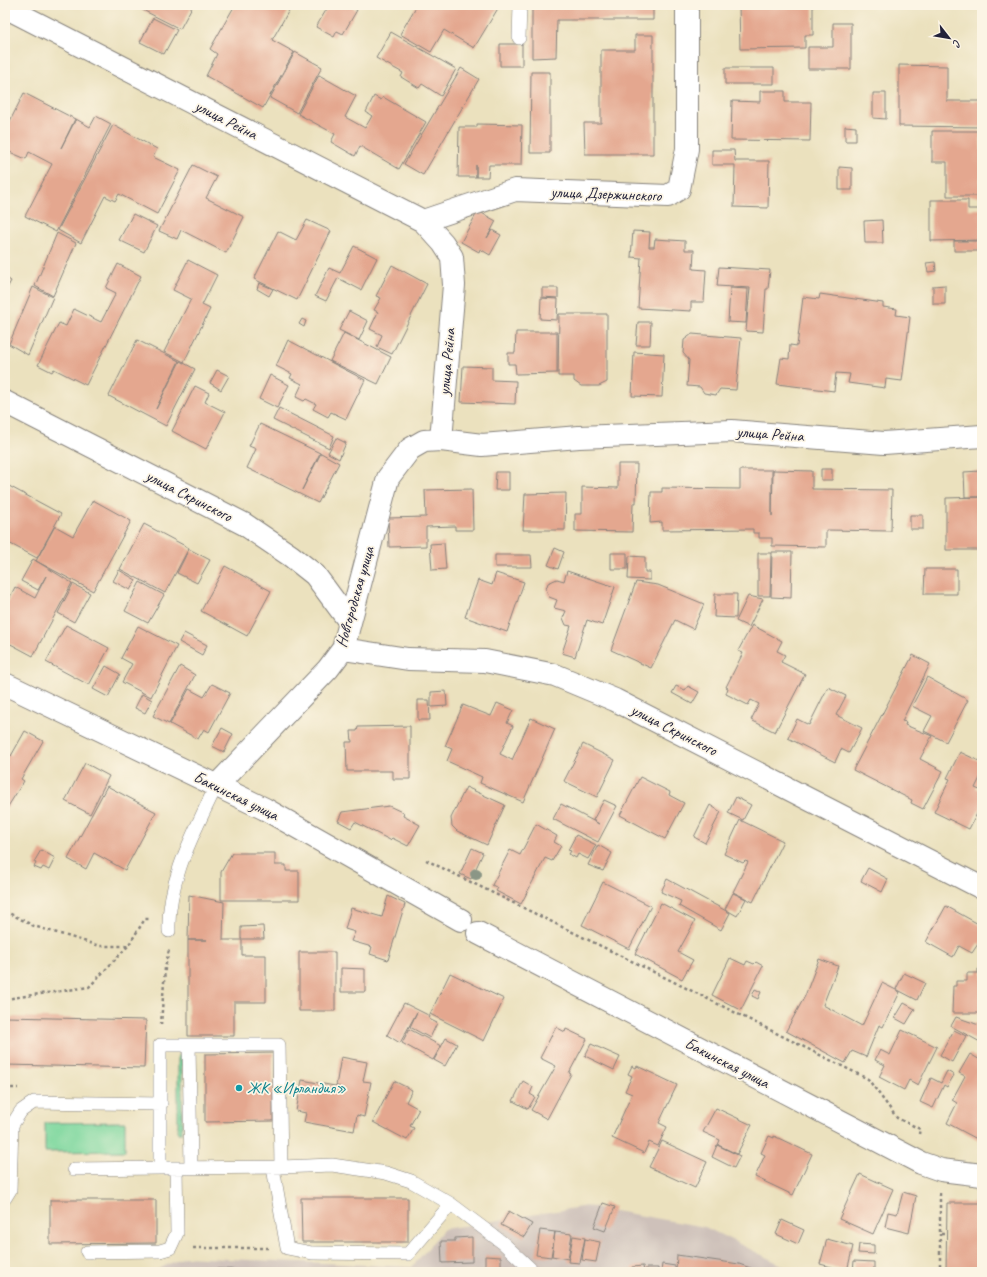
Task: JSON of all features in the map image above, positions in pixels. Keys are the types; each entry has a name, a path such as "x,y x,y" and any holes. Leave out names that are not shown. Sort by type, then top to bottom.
{"street":[{"name":"улица Дзержинского","path":"423,221 515,190 668,196 679,189 687,149 687,5"},
{"name":"улица Рейна","path":"5,7 423,221 443,243 452,257 454,285 441,440 482,445 579,437 732,431 884,443 982,436"},
{"name":"улица Скринского","path":"5,402 244,524 291,556 315,575 349,621"},
{"name":"Новгородская улица","path":"216,786 328,669 343,649 349,621 388,478 410,449 424,441 441,440"},
{"name":"улица Скринского","path":"343,649 408,659 485,661 555,675 614,700 982,888"},
{"name":"Бакинская улица","path":"5,684 266,810 469,927 921,1164 940,1170 982,1175"}],"lane":[{"path":"519,38 520,5"},
{"path":"169,931 169,916 183,855 216,786"},
{"path":"160,1168 160,1045 279,1045 277,1167 286,1248 312,1253 408,1254 451,1204"},
{"path":"190,1045 191,1168"},
{"path":"5,1198 10,1190 12,1125 21,1111 34,1102 161,1104"},
{"path":"74,1169 332,1165 386,1173 411,1181 451,1204 503,1244 534,1272"},
{"path":"88,1252 160,1251 170,1248 177,1233 176,1168"}],"path":[{"path":"426,860 677,983 868,1079 897,1118 920,1129 918,1138"},
{"path":"5,911 34,926 100,946 128,946"},
{"path":"5,1000 89,987 128,946 146,919 169,916"},
{"path":"160,1045 165,968 169,950 169,931"},
{"path":"940,1170 940,1272"},
{"path":"940,1234 947,1234"},
{"path":"170,1248 286,1248"}],"shaded area":[{"path":"587,1206 705,1227 796,1272 592,1272 548,1270 548,1272 152,1272 184,1257 412,1267 444,1229"}],"green space":[{"path":"178,1055 182,1056 182,1133 178,1133"},
{"path":"125,1122 125,1151 45,1152 45,1123"}],"building":[{"path":"133,5 193,5 180,29"},
{"path":"235,5 292,5 272,40 294,52 263,108 206,76 217,54 210,49"},
{"path":"324,5 349,5 357,10 343,34 337,31 334,37 316,27 328,7"},
{"path":"417,5 500,5 474,48 444,30 431,52 400,34"},
{"path":"532,5 653,5 653,20 557,20 556,57 532,58"},
{"path":"739,5 813,5 813,35 805,35 805,48 740,49"},
{"path":"153,18 177,30 164,54 140,42"},
{"path":"833,23 851,23 851,69 808,69 808,47 833,47"},
{"path":"391,32 456,69 441,96 422,84 419,88 401,77 403,73 376,58"},
{"path":"635,35 653,35 653,154 585,154 584,123 601,123 601,50 635,50"},
{"path":"500,44 522,44 522,66 500,66"},
{"path":"295,52 322,67 297,113 270,98"},
{"path":"899,65 947,66 947,101 982,101 982,127 899,126"},
{"path":"461,68 479,79 423,175 404,164"},
{"path":"725,68 774,68 774,84 725,84"},
{"path":"531,72 550,72 550,153 530,153"},
{"path":"319,75 356,96 345,117 365,128 372,116 366,112 374,96 381,100 383,97 426,122 399,169 360,146 355,156 331,142 335,134 298,114"},
{"path":"760,91 785,91 785,102 811,102 810,141 731,140 732,101 760,102"},
{"path":"24,93 75,119 61,148 76,119 90,127 96,116 111,124 56,232 25,216 52,164 29,152 26,159 5,150 7,141 5,139 5,131"},
{"path":"873,93 886,93 886,119 873,118"},
{"path":"477,124 522,125 521,165 489,165 488,177 458,177 459,127 477,127"},
{"path":"113,125 157,149 153,157 180,170 157,214 119,194 115,201 105,196 81,243 58,230"},
{"path":"845,126 856,127 856,141 845,141"},
{"path":"932,131 980,131 982,177 980,178 980,196 947,196 947,162 932,162"},
{"path":"712,150 734,150 735,161 769,161 768,208 734,207 735,165 712,165"},
{"path":"193,165 217,177 206,198 244,217 226,253 181,230 177,239 159,231"},
{"path":"839,167 852,168 852,190 839,190"},
{"path":"931,200 968,200 968,209 982,209 982,240 931,241"},
{"path":"478,211 496,221 487,238 492,230 501,235 490,255 480,249 479,252 461,242"},
{"path":"133,214 157,226 144,252 119,240"},
{"path":"307,220 331,231 297,300 254,279 278,231 296,240"},
{"path":"882,220 883,243 865,243 864,221"},
{"path":"633,231 650,232 649,247 654,247 655,239 685,241 685,250 694,250 693,269 706,270 704,302 691,302 691,311 638,308 641,258 631,257"},
{"path":"57,233 76,243 53,296 35,286"},
{"path":"954,241 980,241 980,251 954,251"},
{"path":"354,246 377,258 361,290 338,278 326,301 315,296 329,268 340,273"},
{"path":"188,260 217,275 202,305 210,309 184,362 164,352 191,299 173,290"},
{"path":"935,262 936,271 928,272 926,263"},
{"path":"118,264 141,276 86,385 54,369 52,372 38,365 59,323 66,326 74,309 101,322 116,293 106,288"},
{"path":"392,265 427,284 392,354 377,347 382,335 370,329 378,312 374,310 381,298 376,296"},
{"path":"719,267 770,270 768,289 766,289 763,332 746,331 750,288 717,286"},
{"path":"5,277 11,281 5,292"},
{"path":"259,283 273,289 269,296 257,289"},
{"path":"945,285 945,304 933,304 933,286"},
{"path":"33,287 53,297 28,355 9,344"},
{"path":"542,288 558,288 558,298 542,297"},
{"path":"730,288 748,289 746,323 728,322"},
{"path":"820,294 883,303 883,307 897,309 896,315 910,317 902,381 886,379 885,388 848,383 850,374 836,373 834,391 777,384 781,358 789,359 790,345 797,346 803,297 819,299"},
{"path":"541,298 558,299 557,320 540,319"},
{"path":"349,311 368,321 359,340 339,330"},
{"path":"559,314 607,314 607,382 599,386 581,386 574,381 574,376 558,376"},
{"path":"302,319 306,321 304,327 299,324"},
{"path":"638,322 651,322 650,345 636,345"},
{"path":"516,332 557,332 557,373 516,374 515,364 508,364 508,353 515,353"},
{"path":"344,333 391,357 378,384 330,361"},
{"path":"692,334 741,338 736,390 720,389 716,395 704,393 700,387 687,386 689,360 683,353 684,340"},
{"path":"137,340 179,361 156,409 180,361 195,369 166,426 109,396"},
{"path":"288,340 365,380 346,419 331,412 328,417 313,409 316,404 306,399 304,401 296,397 302,384 290,378 292,374 276,366"},
{"path":"634,352 664,354 662,397 632,396"},
{"path":"463,366 492,367 492,380 516,381 515,404 461,402"},
{"path":"217,370 229,376 221,390 210,383"},
{"path":"270,375 289,385 277,408 259,399"},
{"path":"195,386 209,393 205,402 225,412 206,449 172,431"},
{"path":"279,408 334,436 329,448 273,420"},
{"path":"260,424 320,453 302,490 321,453 339,463 318,503 247,468 256,449 249,446"},
{"path":"336,438 346,443 339,459 328,453"},
{"path":"618,464 637,464 636,503 633,503 632,532 575,531 575,514 582,514 582,487 618,488"},
{"path":"821,469 832,469 832,480 821,480"},
{"path":"740,470 772,470 772,516 773,470 812,471 812,489 892,490 891,531 826,530 826,547 772,546 772,538 759,538 759,533 753,533 753,529 662,530 662,522 650,523 651,492 662,492 662,488 740,489"},
{"path":"980,471 980,497 965,497 964,472"},
{"path":"496,472 509,472 509,490 495,490"},
{"path":"9,486 61,514 37,558 5,541 5,487"},
{"path":"472,489 473,530 455,530 455,526 426,527 426,546 389,547 388,518 426,517 425,490"},
{"path":"566,493 565,530 523,530 525,494"},
{"path":"982,497 982,550 946,550 946,498"},
{"path":"93,500 131,521 93,591 36,561 55,526 73,536"},
{"path":"910,515 923,515 923,529 910,529"},
{"path":"144,524 189,548 165,593 120,569"},
{"path":"444,543 446,569 432,570 430,544"},
{"path":"555,548 564,552 558,569 548,565"},
{"path":"189,549 210,560 197,583 177,573"},
{"path":"772,552 792,552 791,598 771,597"},
{"path":"611,553 627,553 627,569 611,569"},
{"path":"758,553 771,553 770,596 758,596"},
{"path":"495,555 531,555 532,567 495,567"},
{"path":"629,556 645,557 645,572 650,572 650,580 628,579"},
{"path":"33,559 72,583 33,656 5,641 5,607 15,587 35,598 46,576 38,590 21,581"},
{"path":"225,566 271,591 247,636 201,611"},
{"path":"925,569 957,569 957,594 924,594"},
{"path":"119,570 136,580 130,590 113,581"},
{"path":"567,571 615,587 602,625 587,620 575,657 562,653 571,626 566,625 563,618 566,611 554,608 557,600 549,597 546,589 548,583 557,579 564,581"},
{"path":"496,573 524,582 507,632 465,617 478,580 492,585"},
{"path":"140,582 164,595 148,623 125,611"},
{"path":"636,582 658,585 704,604 693,629 675,620 651,668 611,650"},
{"path":"73,584 90,593 74,622 58,613"},
{"path":"715,594 737,594 736,618 714,617"},
{"path":"748,596 763,599 749,627 736,621"},
{"path":"66,625 109,648 89,685 46,662"},
{"path":"752,625 782,641 777,651 785,655 781,662 805,674 775,732 751,720 759,704 751,700 748,705 726,694 728,688 726,687 743,653 738,651"},
{"path":"138,626 177,646 151,697 122,682 132,664 121,658"},
{"path":"184,633 207,645 202,655 179,642"},
{"path":"913,655 930,664 902,721 906,722 905,725 932,736 920,759 943,771 923,809 911,803 912,800 853,770"},
{"path":"106,666 120,674 108,697 93,689"},
{"path":"180,666 195,675 169,724 153,716"},
{"path":"927,677 968,700 946,742 924,731 932,716 912,706"},
{"path":"212,684 230,693 209,732 204,729 198,739 170,724 189,689 204,697"},
{"path":"676,686 685,690 688,686 699,692 692,704 672,693"},
{"path":"828,687 846,696 836,715 862,728 849,753 841,749 835,762 788,738 797,719 809,725"},
{"path":"446,691 447,706 431,707 431,692"},
{"path":"142,694 152,700 145,713 135,708"},
{"path":"418,700 429,700 430,720 418,720"},
{"path":"497,703 513,710 507,723 513,726 500,754 512,760 531,718 555,729 523,802 480,783 482,777 447,761 452,749 445,746 463,705 491,716"},
{"path":"410,726 410,779 393,779 393,771 347,771 346,742 352,742 351,731 357,731 358,727"},
{"path":"222,728 233,734 224,752 212,746"},
{"path":"25,731 43,741 21,779 24,781 7,808 5,807 5,752 11,756"},
{"path":"583,744 615,760 597,797 564,781"},
{"path":"960,752 979,761 982,757 982,774 975,788 982,791 982,804 969,829 934,812 950,779 947,778"},
{"path":"85,763 109,776 90,814 65,801"},
{"path":"640,777 670,792 669,795 684,803 665,839 620,815"},
{"path":"107,786 156,812 125,870 94,853 86,869 68,859"},
{"path":"466,787 505,805 487,845 457,831 452,826 451,818"},
{"path":"736,797 751,805 743,820 728,813"},
{"path":"604,800 617,806 598,842 553,819 561,804 599,824 593,820"},
{"path":"710,805 721,812 705,843 694,837"},
{"path":"389,806 404,813 403,816 420,825 408,846 392,838 390,840 355,822 351,828 338,821 342,812"},
{"path":"740,820 783,841 753,902 733,892 748,862 745,861 743,863 724,854"},
{"path":"536,824 557,836 554,842 561,846 552,861 545,858 521,904 496,891 498,888 492,885 510,850 520,855"},
{"path":"576,835 596,845 588,859 578,854 576,858 569,854 571,851 568,850"},
{"path":"598,845 612,853 603,871 588,865"},
{"path":"472,848 483,853 471,879 460,874"},
{"path":"41,850 55,858 49,870 43,867 41,870 34,867 36,863 34,862"},
{"path":"232,853 275,853 275,865 286,865 286,871 299,871 299,900 221,900 221,872"},
{"path":"868,868 888,879 882,892 861,881"},
{"path":"667,879 730,913 721,930 679,906 681,901 661,892"},
{"path":"603,882 651,906 629,949 582,925"},
{"path":"733,893 746,899 737,916 725,909"},
{"path":"189,895 224,902 223,940 242,940 242,955 266,955 266,1002 234,1002 234,1036 188,1036"},
{"path":"388,896 405,904 388,960 370,954 372,947 351,941 355,932 345,929 351,908 382,917"},
{"path":"661,903 695,921 678,952 693,960 682,979 635,954"},
{"path":"946,906 982,926 982,946 978,944 972,953 959,946 953,957 926,942"},
{"path":"263,926 264,939 241,939 241,927"},
{"path":"299,952 335,952 335,1011 299,1011"},
{"path":"730,958 745,965 747,961 754,964 756,962 763,966 741,1010 712,995"},
{"path":"819,959 838,966 823,1005 862,1026 882,983 900,992 883,1027 879,1025 866,1057 852,1051 845,1063 786,1031 805,996"},
{"path":"341,968 365,969 365,992 341,992"},
{"path":"978,969 982,969 982,1013 952,1013 953,986 956,986 956,981 967,981 967,973 978,973"},
{"path":"450,973 504,999 484,1041 430,1014"},
{"path":"904,973 925,983 917,1000 896,989"},
{"path":"755,989 761,992 758,999 752,996"},
{"path":"404,1003 430,1016 429,1019 437,1023 430,1038 410,1027 417,1012 400,1043 387,1035"},
{"path":"904,1003 915,1009 906,1024 895,1018"},
{"path":"5,1017 146,1020 144,1068 5,1065"},
{"path":"956,1017 982,1026 982,1043 951,1026"},
{"path":"556,1027 565,1032 566,1029 587,1039 569,1073 571,1074 547,1119 531,1110 556,1066 540,1058"},
{"path":"409,1029 441,1046 433,1060 402,1043"},
{"path":"902,1030 937,1047 918,1085 909,1080 904,1090 879,1077 885,1065 875,1060 880,1050 890,1055"},
{"path":"954,1030 966,1036 952,1062 940,1055"},
{"path":"446,1038 457,1044 445,1066 434,1060"},
{"path":"591,1044 620,1057 614,1070 585,1056"},
{"name":"ЖК «Ирландия»","path":"273,1053 273,1121 205,1122 205,1054"},
{"path":"970,1054 982,1061 982,1134 979,1140 947,1123 957,1103 952,1100 965,1076 959,1073"},
{"path":"341,1057 367,1062 363,1081 371,1082 364,1117 357,1115 354,1131 304,1122 306,1113 296,1111 302,1080 340,1087 336,1086"},
{"path":"632,1066 636,1068 637,1066 677,1085 659,1123 667,1127 658,1146 649,1142 644,1153 612,1138 632,1094 625,1091 632,1076 628,1074"},
{"path":"947,1071 954,1075 947,1087 944,1085 933,1108 920,1102 931,1078 941,1083"},
{"path":"394,1081 412,1090 406,1102 419,1109 410,1126 414,1128 407,1140 373,1122"},
{"path":"523,1081 533,1087 530,1094 535,1097 528,1109 513,1101"},
{"path":"716,1108 752,1125 737,1154 718,1145 720,1140 703,1132"},
{"path":"769,1136 774,1138 774,1136 812,1154 793,1195 755,1177 765,1155 761,1153"},
{"path":"662,1141 707,1162 695,1188 649,1167"},
{"path":"717,1145 740,1156 734,1168 712,1157"},
{"path":"860,1174 893,1189 873,1234 839,1219"},
{"path":"903,1192 916,1196 909,1233 885,1227 888,1212 897,1214"},
{"path":"301,1198 408,1198 408,1242 302,1242"},
{"path":"50,1200 156,1200 156,1243 50,1244"},
{"path":"603,1203 615,1207 605,1231 594,1227"},
{"path":"947,1203 982,1203 982,1272 946,1272"},
{"path":"509,1211 532,1224 524,1237 501,1225"},
{"path":"782,1220 804,1230 798,1244 776,1234"},
{"path":"540,1230 555,1232 551,1257 536,1255"},
{"path":"555,1232 572,1234 568,1259 552,1256"},
{"path":"573,1236 585,1238 580,1263 568,1262"},
{"path":"472,1237 472,1262 442,1263 441,1241 455,1241 455,1238"},
{"path":"585,1239 600,1242 596,1262 582,1260"},
{"path":"827,1239 853,1246 847,1271 820,1264"},
{"path":"859,1244 874,1245 874,1254 858,1253"},
{"path":"677,1255 739,1264 762,1272 690,1272 676,1270"},
{"path":"485,1256 501,1257 501,1272 485,1272"},
{"path":"854,1261 874,1262 874,1272 853,1272"},
{"path":"662,1264 675,1266 675,1272 661,1272"},
{"path":"643,1266 644,1272 632,1272 632,1267"},
{"path":"196,1268 275,1271 275,1272 195,1272"},
{"path":"646,1268 658,1268 658,1272 646,1272"}],"place":[{"name":"ЖК «Ирландия»","path":"239,1088"}]}
